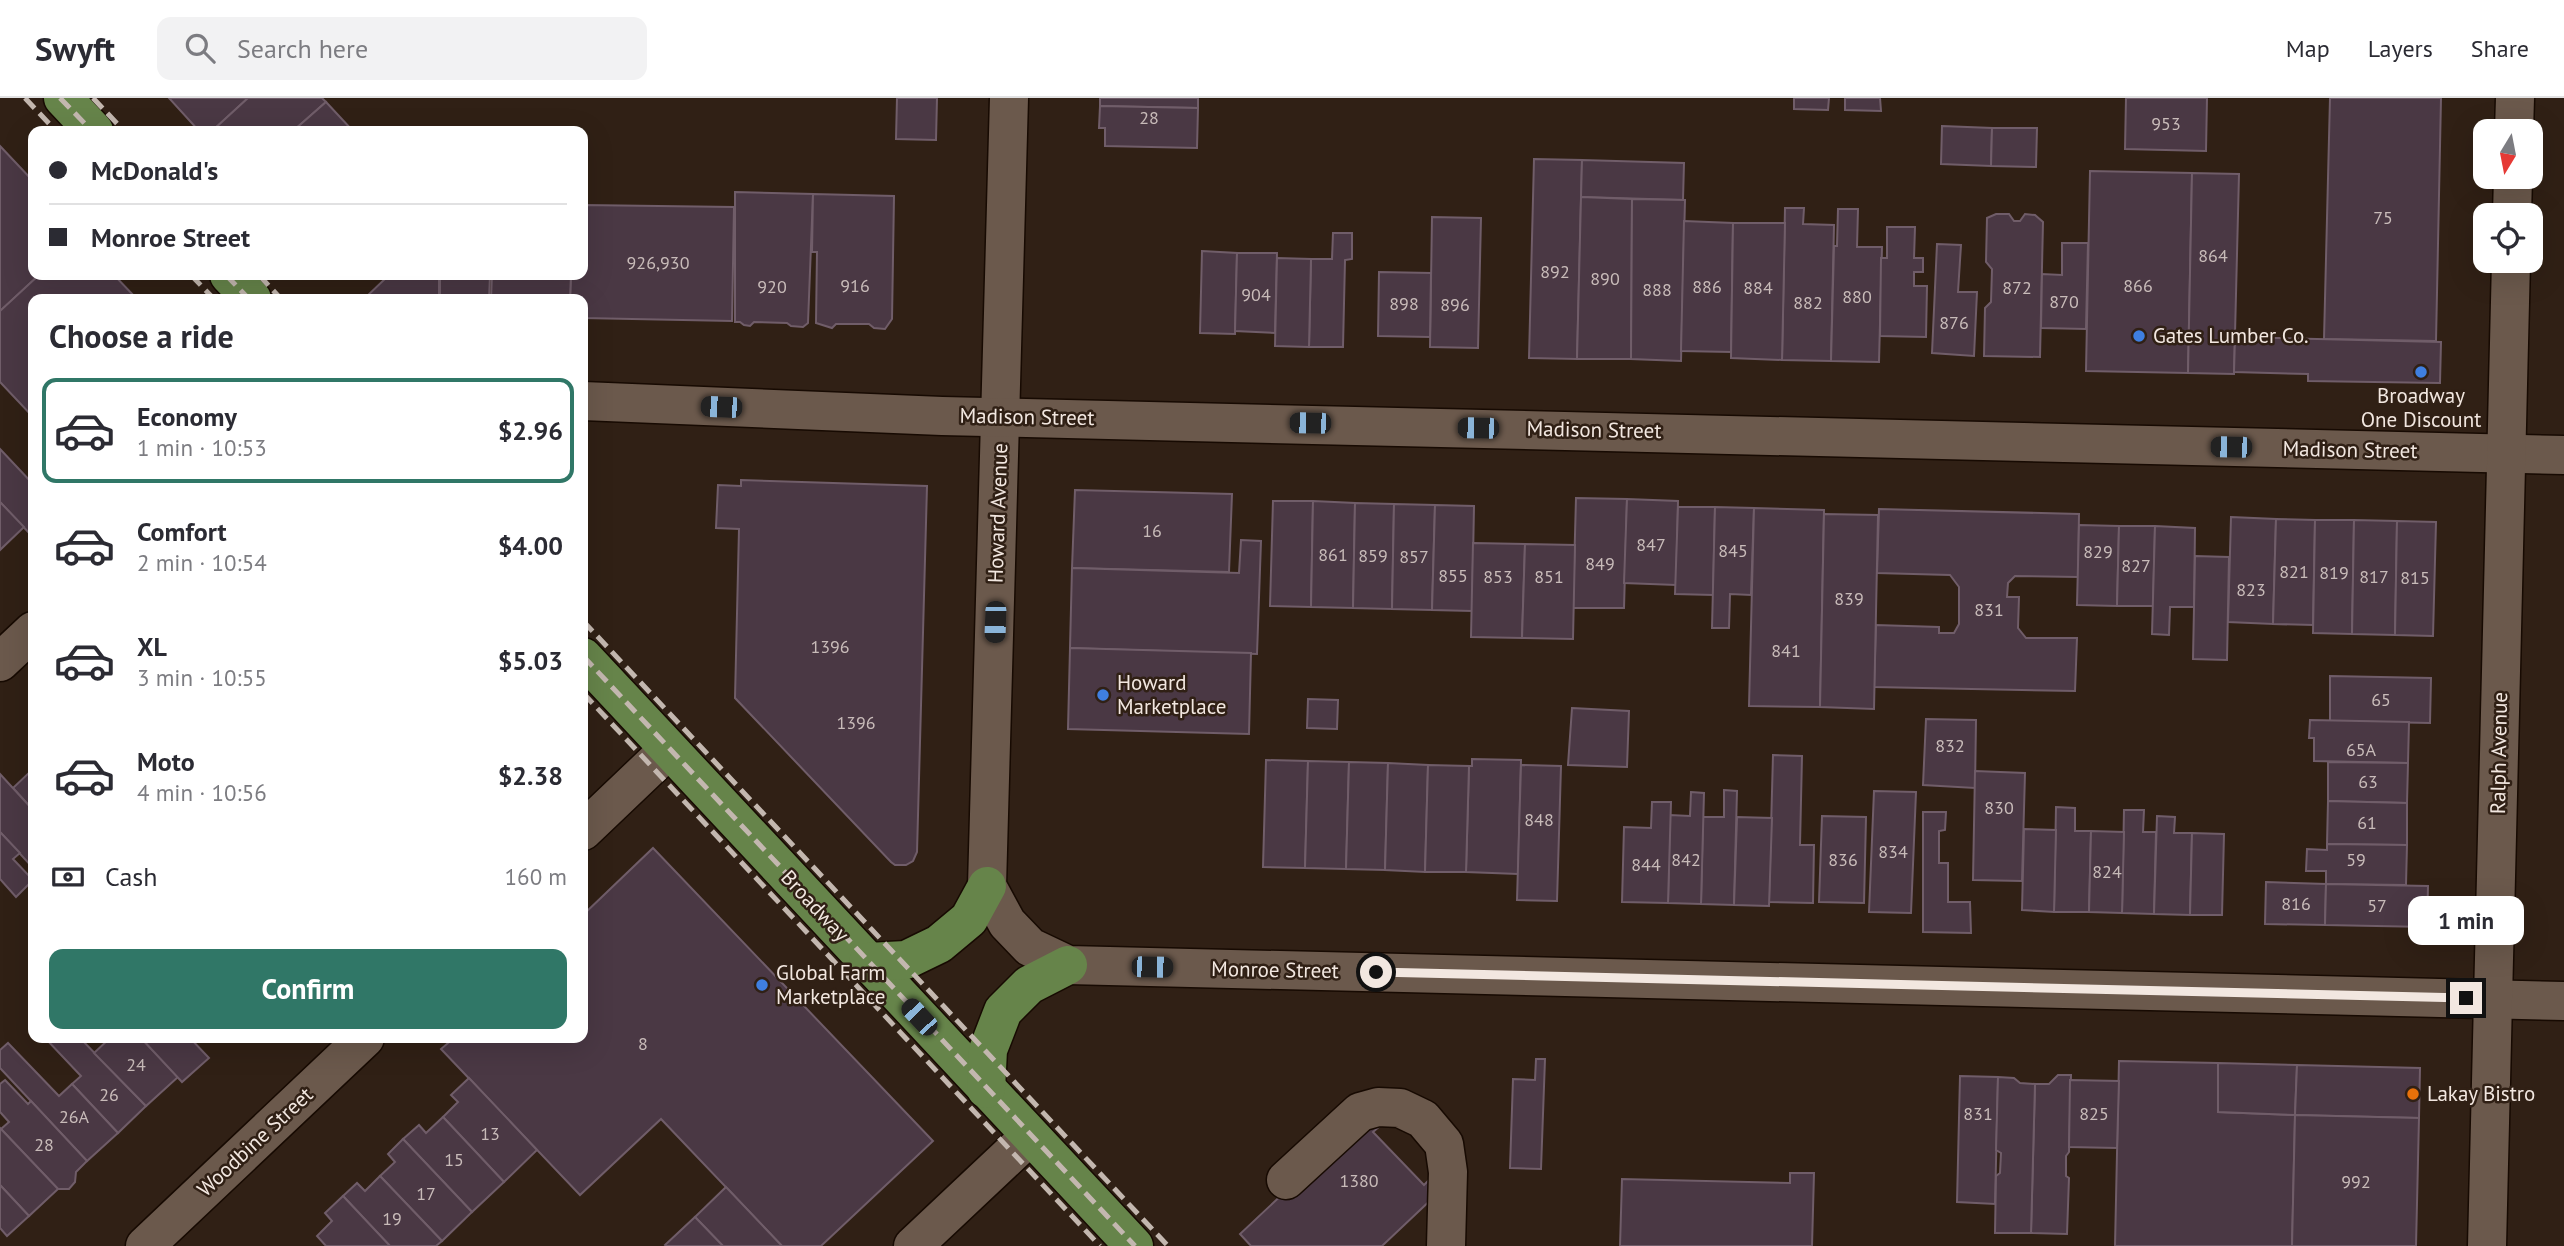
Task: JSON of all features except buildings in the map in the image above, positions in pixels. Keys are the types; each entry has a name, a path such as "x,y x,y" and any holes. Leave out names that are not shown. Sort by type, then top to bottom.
{"main road":[{"path":"63,98 89,126"},
{"path":"234,280 247,294"},
{"name":"Broadway","path":"588,662 1135,1246"},
{"path":"868,962 906,960 939,944 969,919 987,886"},
{"path":"986,1089 988,1050 1003,1011 1029,985 1068,965"}],"street":[{"name":"Howard Avenue","path":"987,886 1009,98"},
{"path":"2514,119 2515,98"},
{"name":"Ralph Avenue","path":"2487,1246 2511,273"},
{"name":"Madison Street","path":"588,401 942,416 2564,455"},
{"path":"0,662 28,636"},
{"path":"588,826 668,750"},
{"name":"Monroe Street","path":"987,886 1007,923 1030,947 1068,965 2564,1001"},
{"name":"Woodbine Street","path":"145,1246 360,1043"},
{"path":"1286,1180 1360,1112 1378,1107 1400,1108 1423,1119 1444,1144 1448,1172 1446,1246"},
{"path":"913,1246 1030,1136"}],"railway":[{"path":"25,98 51,126"},
{"path":"60,98 87,126"},
{"path":"93,98 119,126"},
{"path":"196,280 209,294"},
{"path":"231,280 244,294"},
{"path":"264,280 276,294"},
{"path":"588,626 1168,1246"},
{"path":"588,661 1135,1246"},
{"path":"588,698 1100,1246"}],"place":[{"name":"Gates Lumber Co.","path":"2139,336"},
{"name":"Broadway One Discount","path":"2421,372"},
{"name":"Howard Marketplace","path":"1103,695"},
{"name":"Global Farm Marketplace","path":"762,985"},
{"name":"Lakay Bistro","path":"2413,1094"}],"route":[{"path":"1376,972 2466,998"}]}
